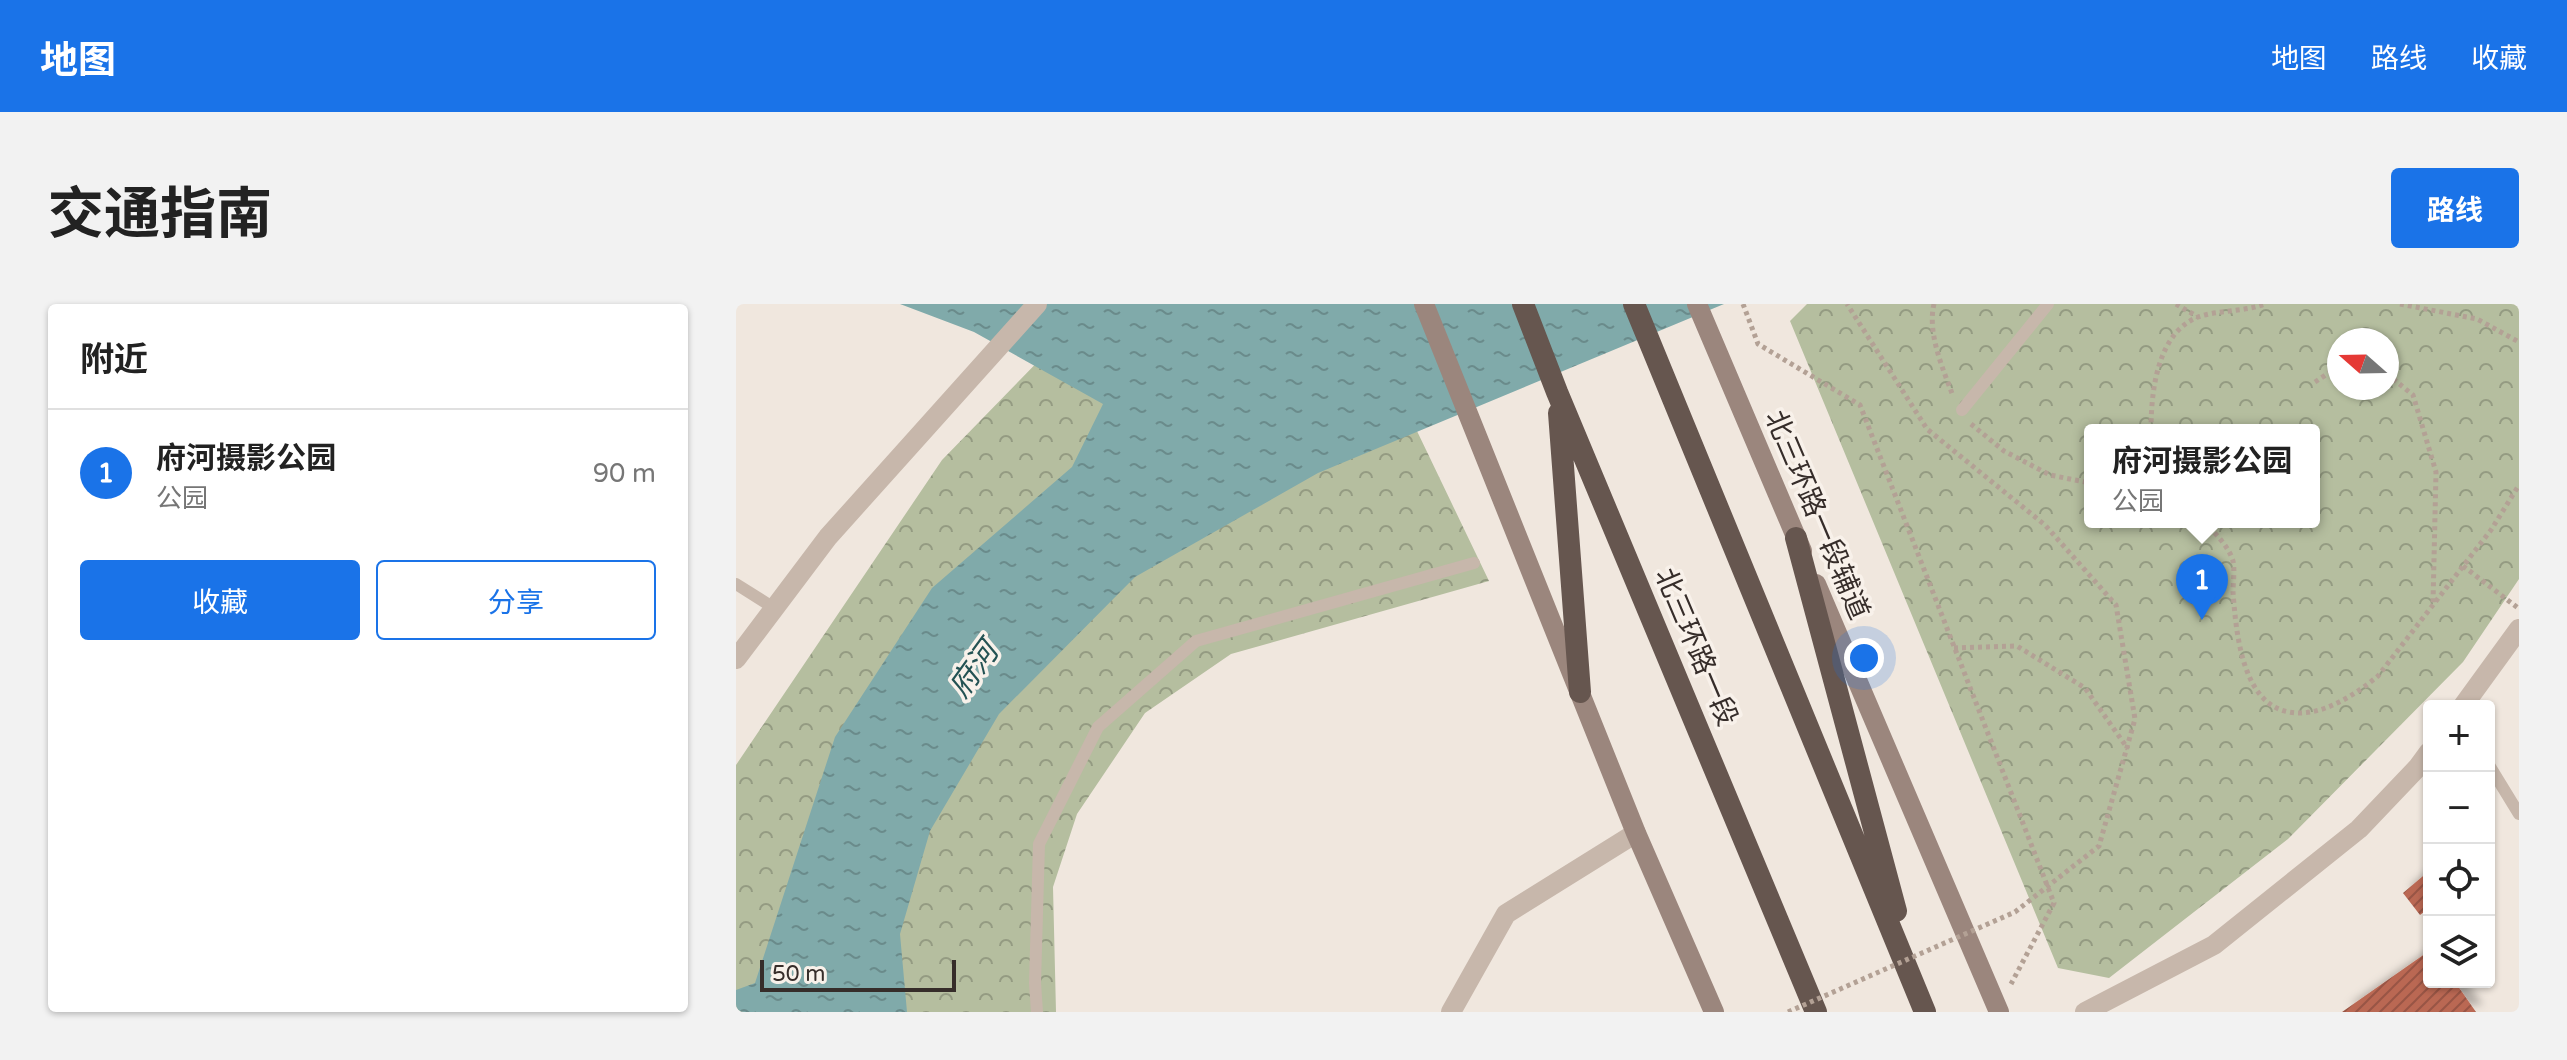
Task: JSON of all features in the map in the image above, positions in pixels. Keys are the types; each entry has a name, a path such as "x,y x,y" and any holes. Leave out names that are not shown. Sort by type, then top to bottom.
{"highway":[{"name":"北三环路一段","path":"1523,304 1816,1012"},
{"path":"1634,304 1922,1004"},
{"path":"1557,392 1580,692"},
{"path":"1796,538 1922,1004"}],"main road":[{"path":"1424,304 1636,833 1714,1012"},
{"name":"北三环路一段辅道","path":"1697,304 1998,1011"}],"street":[{"path":"736,659 828,537 1037,304"},
{"path":"2467,700 2519,629"},
{"path":"2085,1012 2214,945 2359,829 2423,759"},
{"path":"1451,1012 1506,914 1636,833"}],"lane":[{"path":"1962,410 2048,304"},
{"path":"1037,1012 1039,844 1098,727 1196,641 1474,563"},
{"path":"736,584 774,608"},
{"path":"2493,772 2519,814"}],"path":[{"path":"1743,304 1758,344 1860,405 2054,903 1998,1011"},
{"path":"1788,1012 2015,912 2099,846 2135,719 2116,605 2045,525 1927,429 1847,304"},
{"path":"1934,304 1932,313 1940,360 1974,429 2004,451 2050,475 2084,482"},
{"path":"2176,304 2198,317"},
{"path":"2151,424 2151,397 2170,337 2198,317 2249,310 2265,304"},
{"path":"2400,304 2477,319 2519,342"},
{"path":"2315,382 2327,374"},
{"path":"2399,384 2413,395 2436,472 2433,604"},
{"path":"2210,528 2233,561 2233,593 2249,679 2262,699 2281,711 2304,715 2360,691 2378,676 2491,530 2519,485"},
{"path":"2463,566 2519,608"},
{"path":"1954,648 2017,646 2085,688 2128,749"}],"green space":[{"path":"1094,304 1356,304 1489,581 1231,654 1145,713 1077,814 1053,887 1056,1012 736,1012 736,765 942,460"},
{"path":"1807,304 2519,304 2519,579 2463,662 2288,839 2109,978 2058,968 1790,321"}],"water":[{"name":"府河","path":"900,304 1724,304 1318,473 1135,577 999,714 930,831 900,934 907,1012 736,1012 736,990 755,983 835,737 932,588 1072,467 1103,404 974,332"}],"building":[{"path":"2423,876 2423,913 2420,915 2403,893"},
{"path":"2423,955 2423,988 2459,988 2476,1012 2342,1012"}],"place":[{"name":"府河摄影公园","path":"2202,620"}]}
